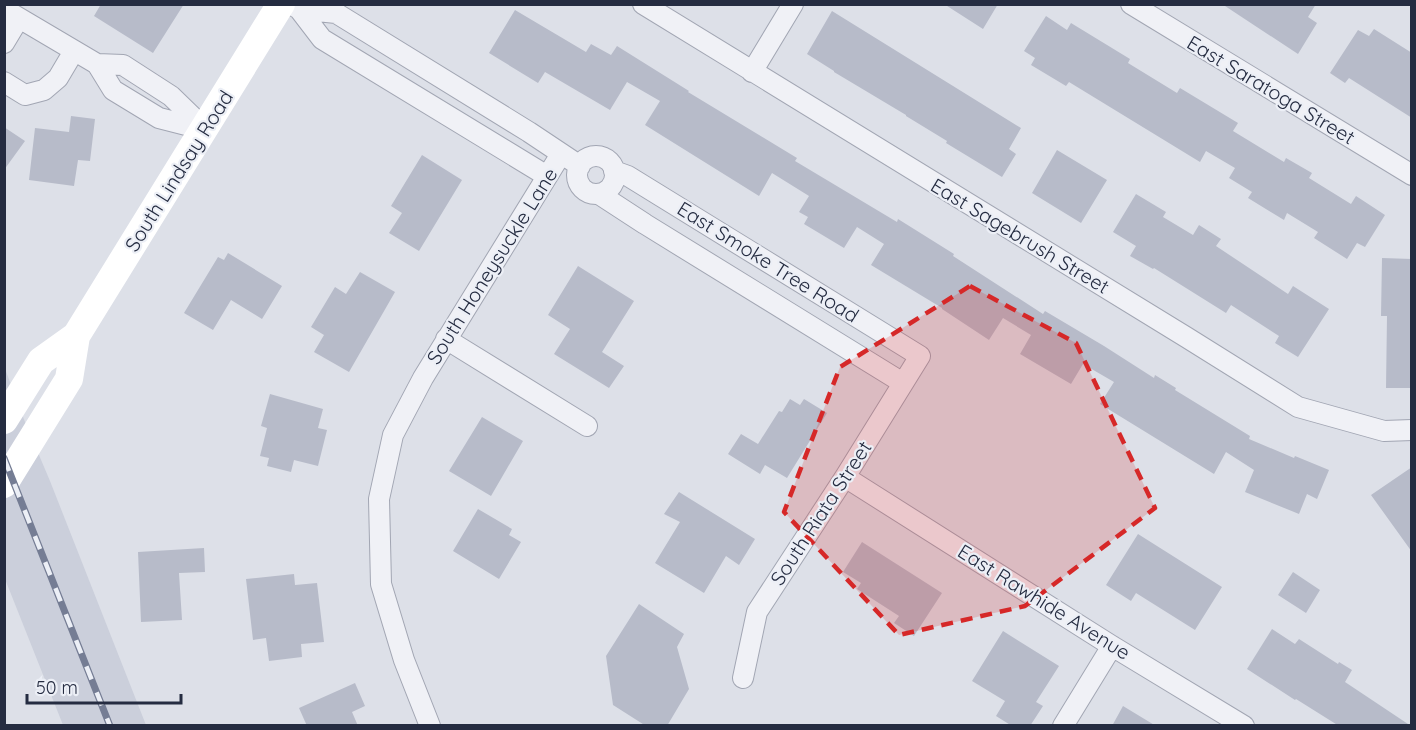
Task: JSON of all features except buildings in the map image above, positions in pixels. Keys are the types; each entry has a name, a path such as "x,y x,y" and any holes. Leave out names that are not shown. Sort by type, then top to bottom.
{"main road":[{"name":"South Lindsay Road","path":"4,420 41,361 76,336 205,129 290,6"},
{"name":"South Lindsay Road","path":"4,484 69,379 76,336"}],"street":[{"name":"East Sagebrush Street","path":"643,4 1298,407 1384,431 1412,430"},
{"path":"752,72 793,4"},
{"name":"East Saratoga Street","path":"1131,4 1412,175"},
{"path":"290,6 336,13 580,166"},
{"path":"290,6 322,39 547,176"},
{"path":"4,43 12,14 97,64 113,90 159,118 205,129"},
{"path":"4,82 25,95 44,90 58,78 74,51"},
{"path":"97,64 123,64 171,96 205,129"},
{"name":"South Honeysuckle Lane","path":"430,726 404,660 381,584 379,499 393,435 446,339 561,154"},
{"path":"589,158 607,160 614,171 610,188 599,194 587,192 579,183 580,166 589,158"},
{"name":"East Smoke Tree Road","path":"614,171 628,176 920,356"},
{"name":"East Smoke Tree Road","path":"599,194 903,383"},
{"path":"698,256 715,229"},
{"path":"756,292 773,265"},
{"path":"446,339 588,426"},
{"name":"South Riata Street","path":"743,678 757,612 920,356"},
{"name":"East Rawhide Avenue","path":"845,477 1112,646 1244,726"},
{"path":"1062,726 1112,646"}],"highlighted area":[{"path":"970,286 1076,343 1155,508 1025,606 899,635 784,512 840,367"}],"shaded area":[{"path":"4,366 146,725 63,725 5,579"}],"railway":[{"path":"4,458 110,726"}]}
